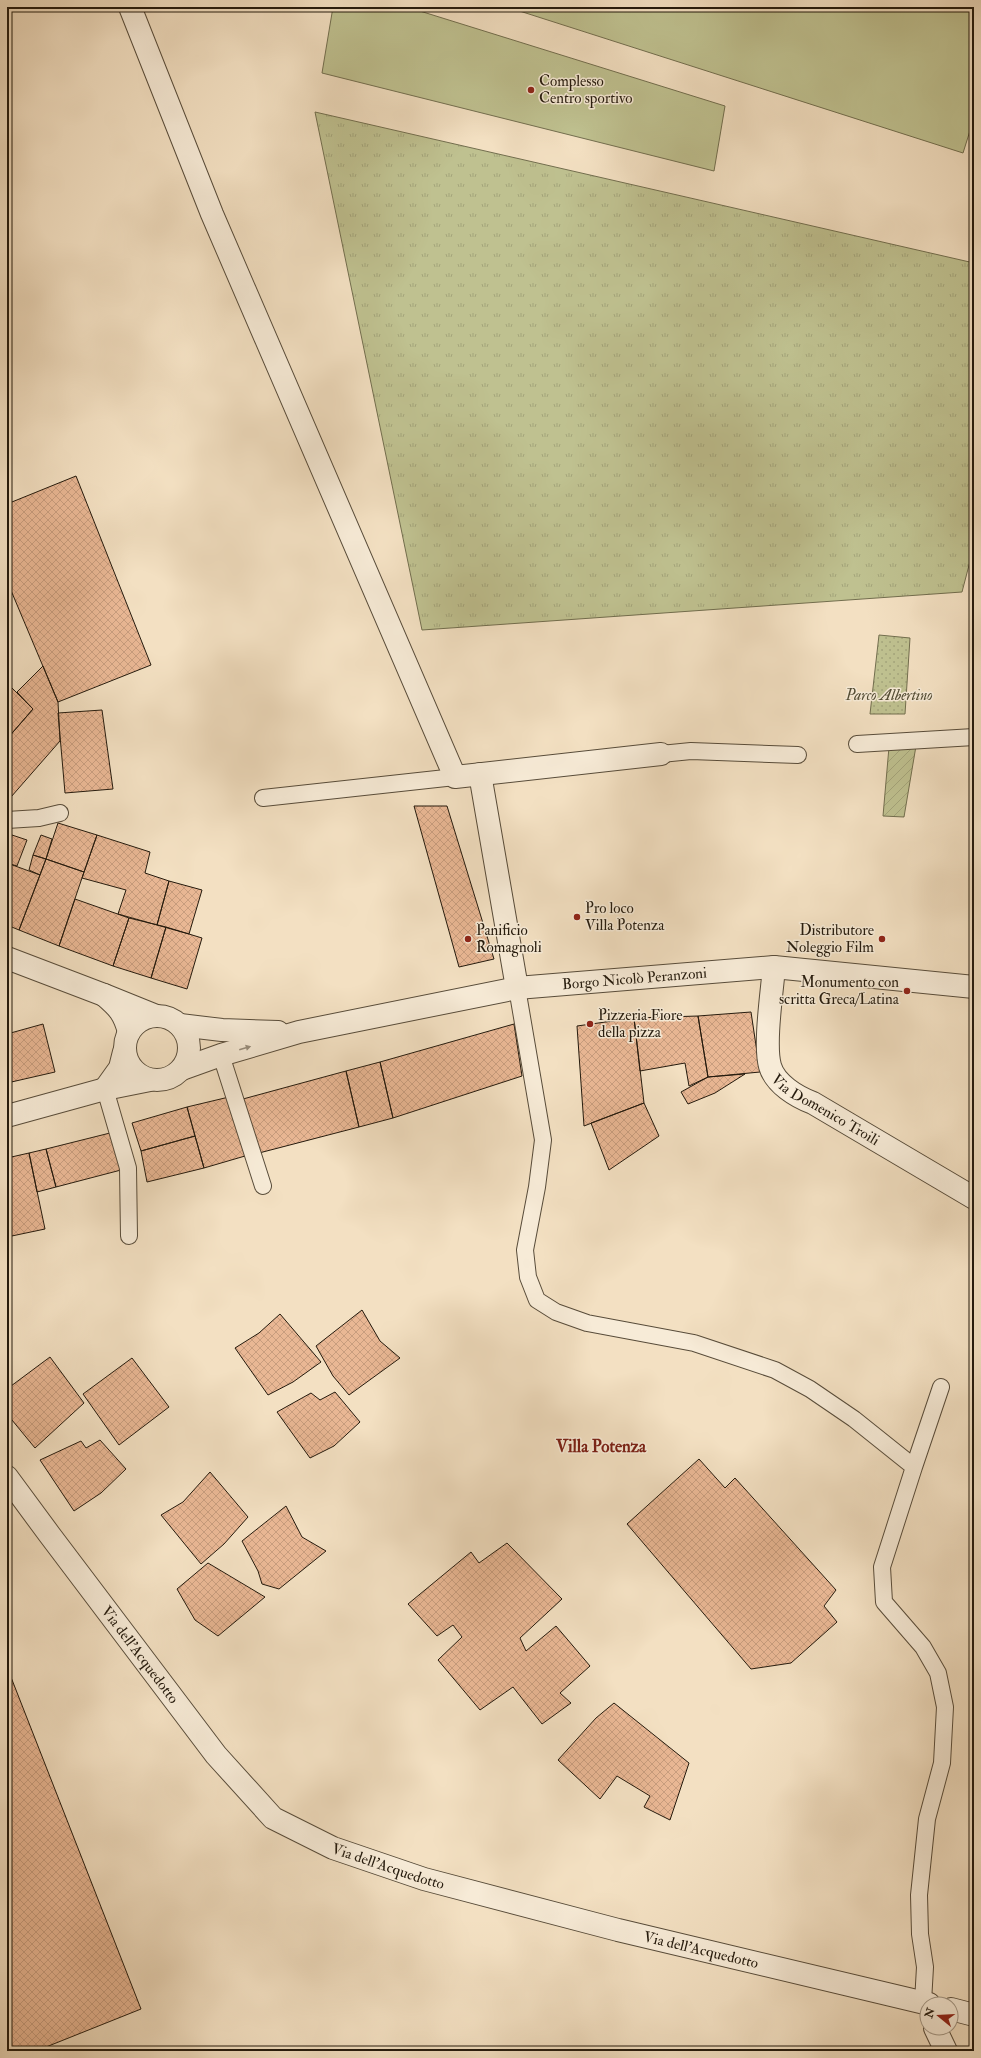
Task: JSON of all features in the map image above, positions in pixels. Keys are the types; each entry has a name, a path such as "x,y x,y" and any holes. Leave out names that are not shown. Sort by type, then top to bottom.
{"street":[{"path":"130,7 215,221 455,777 661,754"},
{"path":"480,774 517,988"},
{"name":"Borgo Nicolò Peranzoni","path":"7,958 156,1016 173,1020 180,1026 222,1030 299,1032"},
{"name":"Borgo Nicolò Peranzoni","path":"104,995 117,1006 125,1016 127,1062 140,1076 150,1080 166,1080 182,1069 221,1055 299,1032 517,988 774,967 974,987"},
{"name":"Via Domenico Troili","path":"774,967 768,1044 770,1067 781,1084 799,1098 813,1103 974,1198"},
{"path":"104,1089 120,1068 126,1042 142,1020 156,1016"},
{"path":"180,1026 186,1034 189,1044 188,1057 182,1069"},
{"path":"7,1116 104,1089 150,1080"},
{"name":"Via dell'Acquedotto","path":"7,1477 48,1534 216,1755 273,1818 333,1848 424,1879 618,1930 919,2004"},
{"path":"959,2011 974,2015"},
{"path":"939,2036 946,2051"}],"lane":[{"path":"857,744 974,737"},
{"path":"661,754 691,751 798,755"},
{"path":"263,798 455,777"},
{"path":"7,820 39,818 60,813"},
{"path":"517,988 543,1140 537,1187 525,1250 528,1277 537,1300 556,1312 587,1323 694,1344 775,1370 810,1389 854,1419 914,1467"},
{"path":"221,1055 264,1186"},
{"path":"104,1089 128,1168 129,1236"},
{"path":"926,1996 925,1967 920,1934 919,1895 927,1819 942,1763 945,1707 938,1673 923,1647 884,1602 882,1567 940,1387"}],"green space":[{"name":"Complesso Centro sportivo","path":"333,7 407,7 725,106 714,171 322,73"},
{"path":"507,7 974,7 974,118 963,153"},
{"path":"315,112 974,263 974,546 962,592 422,630"},
{"name":"Parco Albertino","path":"879,635 910,638 905,714 870,714"},
{"path":"916,746 904,817 883,816 889,747"}],"building":[{"path":"76,476 151,665 58,702 7,581 7,504"},
{"path":"43,666 58,702 60,741 11,797 7,794 7,739 33,709 17,692"},
{"path":"7,683 33,709 7,739"},
{"path":"102,710 113,789 65,793 58,713"},
{"path":"414,806 447,806 494,959 459,967"},
{"path":"58,823 97,835 84,872 46,859"},
{"path":"9,834 27,840 17,866 7,863"},
{"path":"41,835 52,839 46,859 33,855"},
{"path":"97,835 150,852 145,873 169,881 157,925 118,914 126,890 82,878"},
{"path":"33,855 46,859 40,875 29,870"},
{"path":"46,859 84,872 59,946 19,930"},
{"path":"7,863 40,875 19,930 7,925"},
{"path":"169,881 202,890 189,934 157,925"},
{"path":"75,899 129,918 113,966 59,946"},
{"path":"129,918 166,927 151,978 113,966"},
{"path":"166,927 202,938 187,989 151,978"},
{"path":"751,1012 760,1072 708,1077 698,1016"},
{"path":"698,1016 708,1077 689,1086 685,1063 640,1071 634,1018"},
{"path":"634,1018 644,1103 584,1126 577,1026"},
{"path":"43,1024 55,1072 7,1083 7,1034"},
{"path":"514,1024 522,1076 393,1118 380,1062"},
{"path":"380,1062 393,1118 359,1127 346,1071"},
{"path":"346,1071 359,1127 259,1153 243,1099"},
{"path":"745,1074 715,1093 688,1104 681,1092 708,1077"},
{"path":"229,1097 245,1156 204,1168 187,1107"},
{"path":"644,1103 659,1136 609,1170 591,1123"},
{"path":"187,1107 195,1136 141,1151 132,1123"},
{"path":"110,1133 121,1170 56,1187 46,1149"},
{"path":"195,1136 204,1168 147,1182 141,1151"},
{"path":"46,1149 56,1187 37,1192 29,1153"},
{"path":"29,1153 45,1229 7,1237 7,1158"},
{"path":"362,1310 380,1341 400,1358 349,1395 333,1376 316,1346"},
{"path":"280,1314 321,1362 293,1382 268,1395 235,1348 259,1333"},
{"path":"50,1357 84,1403 35,1448 7,1414 7,1389"},
{"path":"132,1358 169,1407 119,1445 83,1394"},
{"path":"335,1392 360,1422 334,1446 310,1458 277,1412 311,1393 320,1400"},
{"path":"100,1440 126,1469 101,1493 74,1511 40,1460 81,1441 86,1448"},
{"path":"699,1459 725,1488 735,1478 836,1590 824,1606 837,1622 791,1663 751,1669 627,1524"},
{"path":"210,1472 248,1517 224,1544 201,1564 161,1515 183,1502"},
{"path":"286,1506 302,1537 326,1551 279,1589 262,1584 258,1571 242,1541"},
{"path":"507,1543 562,1599 520,1638 526,1651 556,1626 590,1666 560,1693 571,1703 542,1724 513,1687 480,1710 438,1660 462,1637 453,1625 437,1636 408,1604 471,1552 479,1563"},
{"path":"208,1563 265,1597 218,1636 195,1620 177,1589"},
{"path":"7,1667 141,2009 36,2051 7,2051"},
{"path":"614,1703 689,1763 670,1820 644,1807 650,1796 617,1776 600,1799 558,1760 596,1718"}],"place":[{"name":"Complesso Centro sportivo","path":"531,90"},
{"name":"Pro loco Villa Potenza","path":"577,917"},
{"name":"Panificio Romagnoli","path":"468,939"},
{"name":"Distributore Noleggio Film","path":"882,939"},
{"name":"Monumento con scritta Greca/Latina","path":"907,991"},
{"name":"Pizzeria Fiore della pizza","path":"590,1024"}],"district":[{"name":"Villa Potenza","path":"601,1446"}]}
